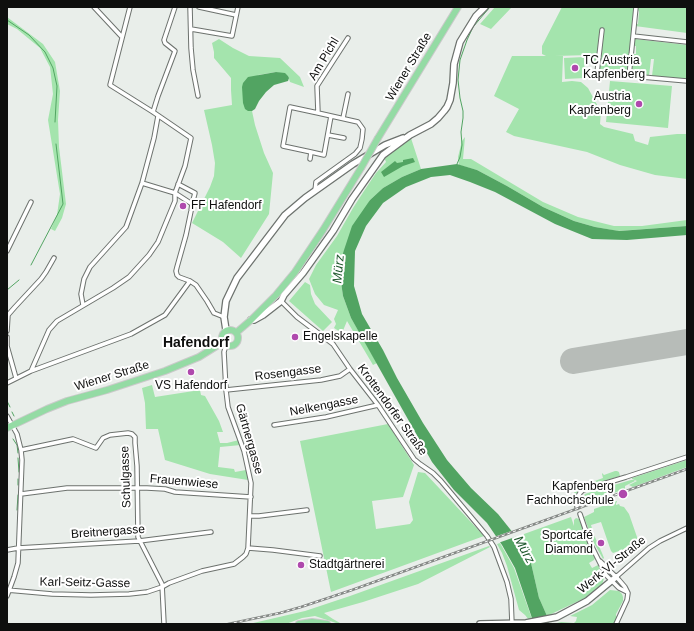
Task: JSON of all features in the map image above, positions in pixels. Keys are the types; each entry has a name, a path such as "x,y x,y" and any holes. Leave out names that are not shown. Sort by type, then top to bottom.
{"main road":[{"name":"Wiener Straße","path":"251,320 276,295 295,272 323,230 458,7"},
{"path":"237,332 251,320 263,315 281,301 284,295 304,272 325,243 383,155 410,136 431,124 447,107 452,91 454,64 460,42 476,16 485,7"},
{"path":"226,330 224,316 226,302 237,278 285,215 353,164 385,145 410,136"},
{"path":"376,150 383,155"},
{"path":"232,329 237,332 239,337 237,343 232,346 225,344 222,335 226,330 232,329"},
{"name":"Wiener Straße","path":"10,426 47,408 165,371 225,344"},
{"name":"Werk-VI-Straße","path":"480,624 526,623 557,617 589,599 613,579"},
{"path":"299,624 312,622 327,624"}],"street":[{"path":"94,7 122,37"},
{"path":"31,371 49,330 57,321 129,277 149,255 158,242 175,201 175,193 185,166 191,138 110,85 130,7"},
{"path":"153,112 175,51 165,43 164,40 175,7"},
{"path":"190,7 191,48 198,96"},
{"path":"199,7 236,15"},
{"path":"191,29 232,36 238,7"},
{"path":"629,76 636,7"},
{"path":"602,30 597,73 687,81"},
{"path":"633,36 687,42"},
{"name":"Am Pichl","path":"318,113 317,86 348,38"},
{"path":"343,118 348,94"},
{"path":"315,191 316,182 355,154 360,148 363,129 358,122 343,118 290,107 283,146 324,154 331,116"},
{"path":"83,305 81,294 84,279 90,267 126,227 142,183 154,138 158,116"},
{"path":"328,135 344,138"},
{"path":"310,159 311,152"},
{"path":"142,183 175,193 192,204"},
{"path":"178,184 195,193 188,231 176,271 177,274 179,277 196,285 214,313 224,316"},
{"path":"7,251 32,202"},
{"path":"7,331 8,315 41,280 54,258"},
{"path":"7,383 31,371 131,334 166,315 190,281"},
{"name":"Krottendorfer Straße","path":"281,301 297,317 333,344 414,459 441,481 489,538 500,562 512,599 512,624"},
{"path":"7,337 7,346 16,378"},
{"name":"Gärtnergasse","path":"225,344 224,352 228,409 247,462 251,483 248,548"},
{"name":"Rosengasse","path":"226,390 321,380 340,376 350,369"},
{"name":"Nelkengasse","path":"274,425 326,417 378,406"},
{"path":"7,416 10,426 17,434 21,450 18,563 7,596"},
{"name":"Schulgasse","path":"21,450 73,439 96,448 103,438 110,434 131,433 134,436 135,443 137,530 140,541 162,586"},
{"path":"577,507 577,498 583,490 687,457"},
{"name":"Frauenwiese","path":"20,494 66,488 147,488 175,492 251,497"},
{"path":"250,516 307,510"},
{"path":"580,514 590,543 604,570 625,588 627,593 627,600 616,624"},
{"name":"Werk-VI-Straße","path":"613,579 646,550 687,528"},
{"name":"Breitnergasse","path":"7,550 18,548 140,541 211,532"},
{"path":"164,624 162,586 169,582 202,571 234,564 246,554 248,548 320,556"},
{"path":"599,560 619,588 627,593"},
{"name":"Karl-Seitz-Gasse","path":"8,590 52,594 91,595 147,592 162,586"}],"shaded area":[{"path":"495,7 512,7 491,29 480,24"},
{"path":"562,7 634,7 628,74 601,71 590,55 555,56 563,56 562,82 581,82 588,88 601,112 600,124 604,127 633,134 635,141 648,145 650,137 687,134 687,179 655,175 620,165 587,152 514,136 506,132 519,109 494,96 512,56 546,56 542,54 542,46"},
{"path":"637,7 687,7 687,33 635,26 635,24 638,24 639,12"},
{"path":"7,17 43,44 55,62 60,91 58,120 59,147 66,204 62,218 55,231 51,229 57,215 60,194 48,120 53,94 50,67 40,48 17,29 7,24"},
{"path":"219,39 249,56 280,58 300,77 304,87 290,82 288,76 276,72 258,75 248,111 252,111 264,153 273,173 269,214 241,258 223,242 192,223 214,176 215,163 204,110 232,105 231,78 214,58 212,43"},
{"path":"634,39 687,45 687,79 652,76 654,59 651,59 649,76 631,74 632,54 636,54 636,46 633,46"},
{"name":"TC Austria Kapfenberg","path":"584,57 585,78 565,79 564,58"},
{"path":"276,72 285,73 289,78 288,81 274,85 266,92 255,109 252,111 245,109 242,87 243,83 248,77"},
{"name":"Austria Kapfenberg","path":"610,81 672,86 668,128 606,122"},
{"path":"410,135 421,169 402,177 383,188 370,200 343,253 340,275 343,296 351,318 377,363 373,365 347,321 342,333 334,328 336,324 334,319 338,310 324,305 315,294 309,279 316,265 337,236 364,191 376,173 386,162 383,155"},
{"path":"465,137 463,159 471,159 543,202 578,217 614,226 642,226 687,220 687,226 618,231 574,221 543,207 477,170 459,165 458,157 462,141"},
{"path":"413,158 415,162 403,166 384,177 381,172 395,161 397,163 403,162 403,160"},
{"name":"Mürz","path":"457,164 477,170 543,207 574,221 595,227 619,231 687,226 687,235 627,240 592,239 555,224 495,192 450,175 431,177 406,187 383,203 366,226 355,251 354,286 362,314 423,423 447,460 471,488 498,514 518,539 531,563 539,598 549,624 534,624 515,568 502,545 487,523 454,490 432,462 351,318 343,296 340,275 343,253 352,226 370,200 383,188 402,177 421,169"},
{"path":"305,282 310,285 311,294 315,304 332,322 323,331 289,301"},
{"path":"152,385 155,397 200,390 201,395 205,396 219,421 223,432 217,432 220,443 239,440 241,445 220,447 218,467 234,469 235,472 246,470 248,480 210,474 165,460 158,429 146,429 145,403 142,388"},
{"path":"388,424 414,465 403,497 372,501 376,529 410,524 413,520 409,502 418,472 425,473 484,536 331,592 300,441"},
{"path":"687,460 687,467 633,487 629,485 637,481 632,478"},
{"path":"615,471 619,472 620,476 582,488 578,491 575,497 573,503 574,506 565,504 581,486 603,478 602,473 604,475"},
{"path":"631,480 635,481 625,486 625,489 581,504 581,499 585,494 600,489 600,491 607,487"},
{"path":"617,501 616,505 619,504 620,506 624,507 629,514 639,544 613,553 601,522 591,525 604,558 603,559 594,543 584,517 594,512 594,509"},
{"path":"571,517 574,526 574,520 576,518 579,519 595,558 589,563 592,568 598,565 604,578 600,588 587,597 547,616 539,598 531,563 518,539 523,537 524,534"},
{"path":"500,543 514,568 532,619 529,620 519,610 507,566 497,544"},
{"path":"489,546 490,547 418,584 324,613 340,623 339,624 315,616 302,618 286,624 249,624 305,611"},
{"path":"610,590 619,591 623,597 623,601 616,614 618,617 615,624 553,624 561,622 574,623 577,617 570,616 592,605"}],"pier":[{"path":"514,530 518,536 498,543 494,537"}],"waterway":[{"path":"457,164 462,145 461,132 463,118 458,80 460,60 473,27 490,7"},
{"path":"7,20 29,35 45,52 53,68 57,86 55,122"},
{"path":"31,265 63,204 56,144"},
{"path":"7,290 19,280"},
{"path":"7,401 10,407"},
{"path":"12,412 14,416"},
{"path":"13,439 17,445 18,453"},
{"path":"18,458 19,472"},
{"path":"18,479 18,485"},
{"path":"17,510 18,495"}],"runway":[{"path":"573,361 687,342"}],"tunnel":[{"path":"577,507 580,514"}],"railway":[{"path":"228,624 280,613 352,590 687,469"}],"place":[{"name":"TC Austria Kapfenberg","path":"575,68"},
{"name":"Austria Kapfenberg","path":"639,104"},
{"name":"FF Hafendorf","path":"183,206"},
{"name":"Engelskapelle","path":"295,337"},
{"name":"VS Hafendorf","path":"191,372"},
{"name":"Kapfenberg Fachhochschule","path":"623,494"},
{"name":"Sportcafé Diamond","path":"601,543"},
{"name":"Stadtgärtnerei","path":"301,565"}],"district":[{"name":"Hafendorf","path":"196,343"}]}
